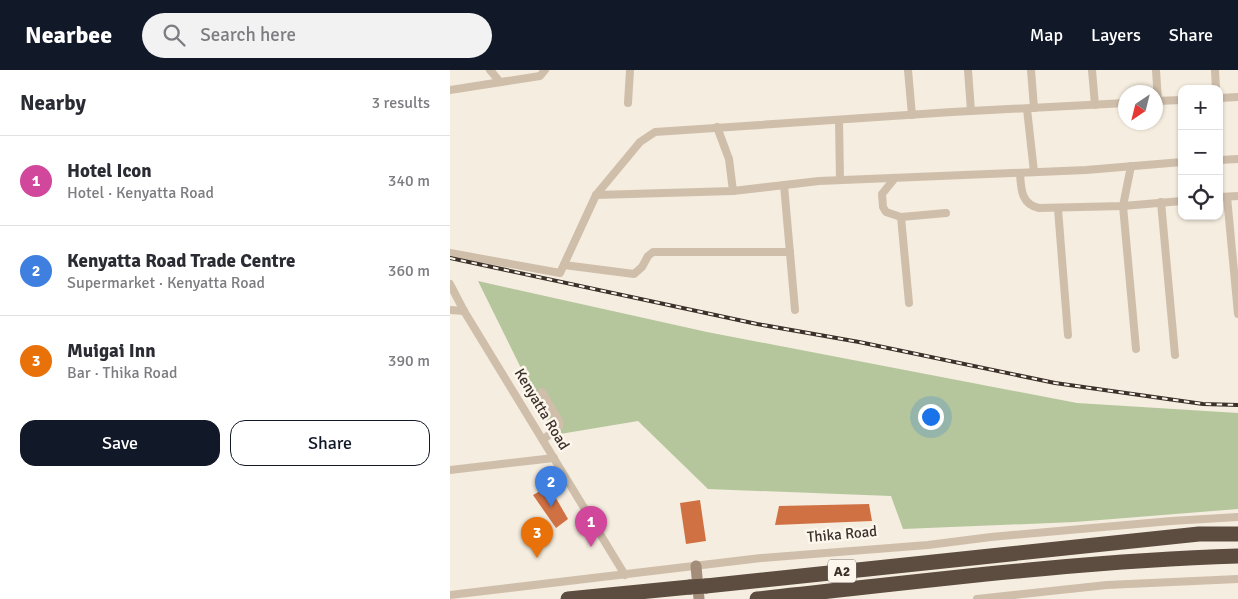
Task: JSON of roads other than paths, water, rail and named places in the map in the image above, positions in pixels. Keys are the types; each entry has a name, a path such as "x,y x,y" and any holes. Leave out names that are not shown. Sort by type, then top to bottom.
{"highway":[{"name":"A2","path":"568,599 698,591 1189,535 1238,534"},
{"name":"A2","path":"757,599 1075,566 1166,558 1238,556"}],"main road":[{"path":"696,566 698,591"}],"street":[{"path":"490,70 500,82"},
{"path":"450,90 540,76 545,71 554,70"},
{"path":"628,103 630,70"},
{"path":"908,70 912,115"},
{"path":"968,70 971,111"},
{"path":"1031,70 1030,108 1034,172"},
{"path":"1092,70 1095,105"},
{"path":"1156,70 1156,85"},
{"path":"1215,70 1216,85"},
{"path":"1223,98 1238,97"},
{"path":"1163,101 1178,100"},
{"path":"450,253 560,273 596,195 626,158 650,134 662,131 1118,104"},
{"path":"839,120 840,180"},
{"path":"717,127 729,159 733,190"},
{"path":"1223,160 1238,159"},
{"path":"596,195 733,190 840,180 1020,173 1178,162"},
{"path":"1131,166 1123,206 1136,349"},
{"path":"1020,173 1021,188 1027,204 1039,208 1091,205 1123,206 1178,201"},
{"path":"895,178 882,194 883,207 890,214 901,217 946,213"},
{"path":"784,185 795,310"},
{"path":"1238,196 1223,197 1238,314"},
{"path":"1161,202 1175,355"},
{"path":"1058,208 1068,335"},
{"path":"901,217 909,303"},
{"path":"564,265 627,275 638,271 653,252 790,252"},
{"name":"Kenyatta Road","path":"450,284 464,311 625,575"},
{"path":"450,310 464,311"},
{"path":"542,392 560,426 543,440"},
{"path":"450,470 554,458"},
{"name":"Thika Road","path":"450,595 778,557 928,545 1171,520 1238,517"},
{"path":"977,599 1107,585 1238,579"}],"railway":[{"path":"450,258 757,324 859,342 1055,383 1203,404 1238,405"}],"place":[{"name":"Kenyatta Road Trade Centre","path":"551,507"},
{"name":"Hotel Icon","path":"591,547"},
{"name":"Muigai Inn","path":"537,558"}]}
